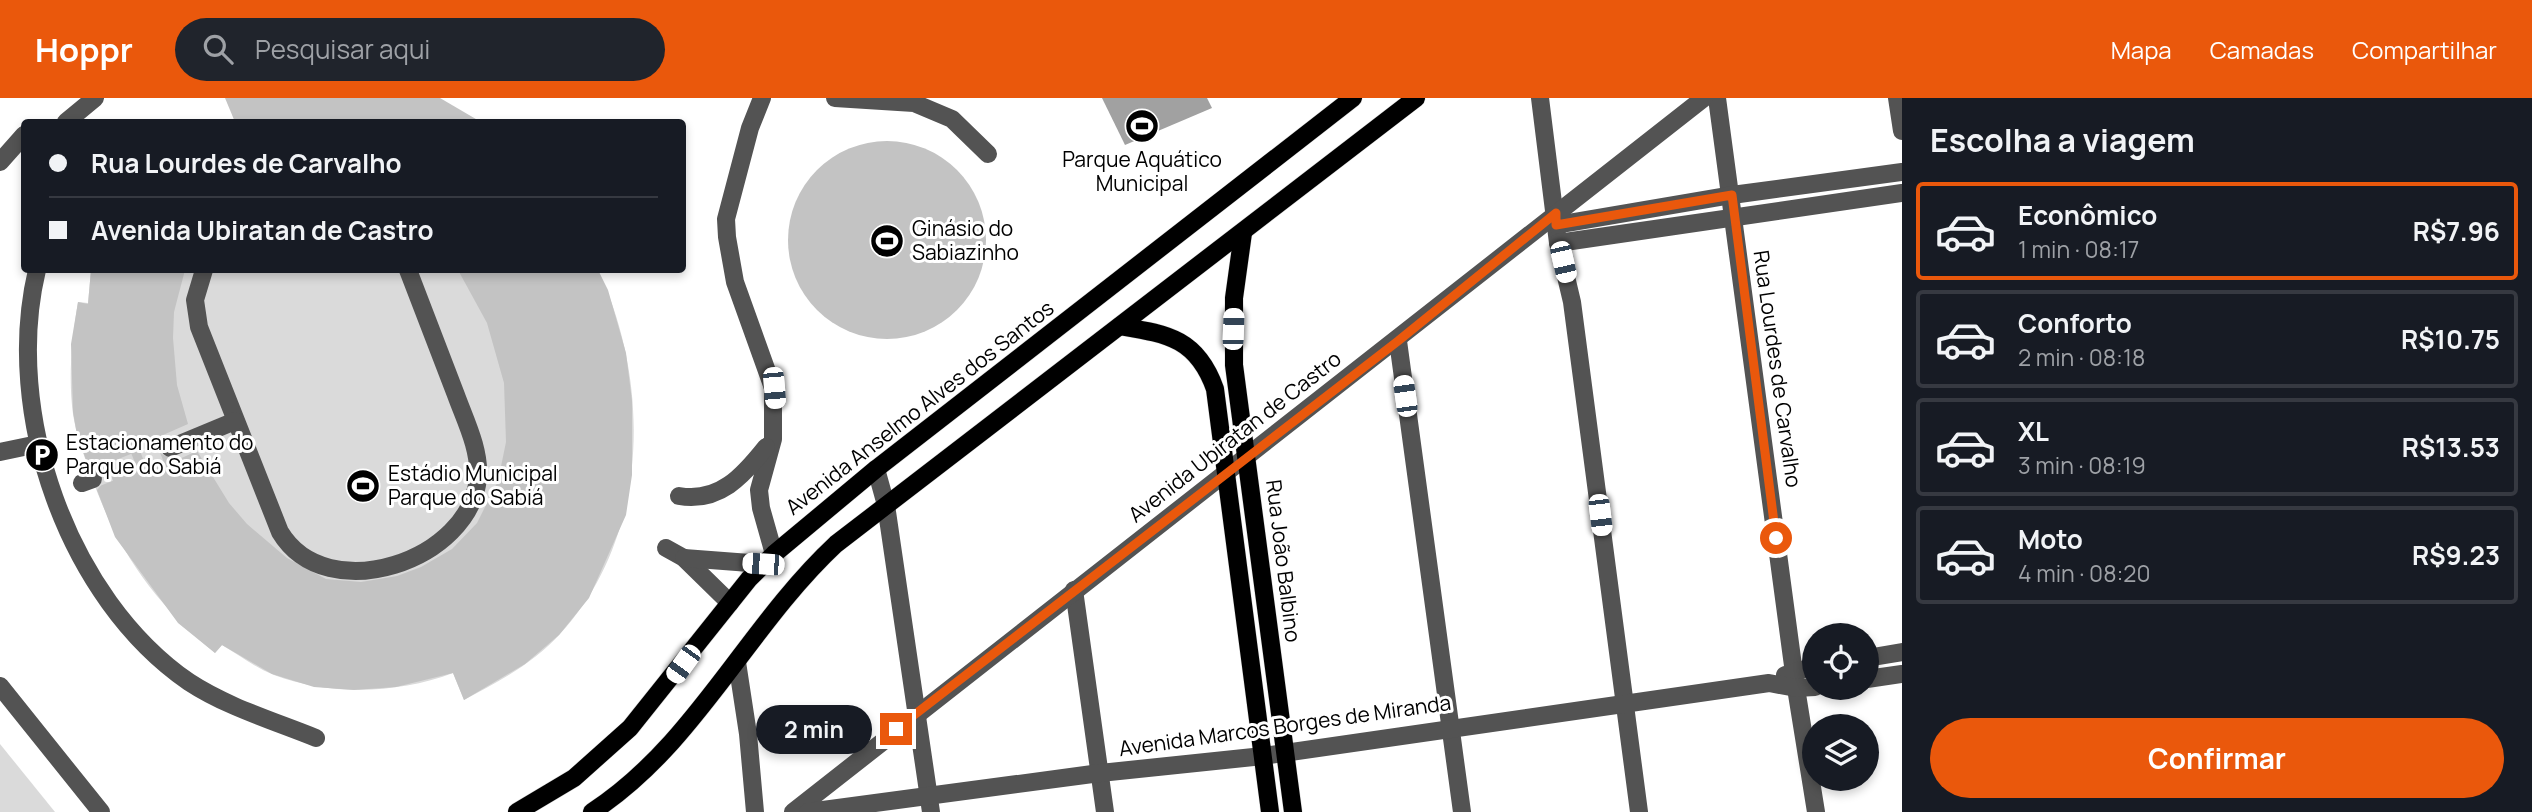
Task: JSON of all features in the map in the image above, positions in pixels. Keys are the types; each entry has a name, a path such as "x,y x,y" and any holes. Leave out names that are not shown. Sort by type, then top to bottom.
{"main road":[{"name":"Avenida Anselmo Alves dos Santos","path":"517,812 545,798 602,755 669,683 730,603 768,559 876,469 1353,98"},
{"path":"592,812 616,794 690,722 813,565 886,505 1416,98"},
{"name":"Rua João Balbino","path":"1243,233 1233,329 1293,812"},
{"path":"1119,326 1169,336 1198,355 1215,389 1270,812"}],"street":[{"path":"70,119 94,98"},
{"path":"684,558 768,559 759,491 773,439 774,388 735,282 726,219 750,128 762,98"},
{"path":"835,98 914,103 953,119 988,154"},
{"path":"1540,98 1557,227 1572,302 1639,812"},
{"name":"Avenida Ubiratan de Castro","path":"793,812 1227,471 1398,341 1557,227 1704,98"},
{"name":"Rua Lourdes de Carvalho","path":"1717,98 1795,679 1816,812"},
{"path":"1897,98 1902,131"},
{"path":"0,162 21,138"},
{"path":"1557,227 1732,195 1902,172"},
{"path":"1557,227 1734,219 1902,193"},
{"path":"37,273 28,350 38,444 82,559 106,598 136,635 189,682 217,698 316,738"},
{"path":"203,273 197,286 195,310 235,421 280,532 303,558 316,565 339,570 379,569 406,562 435,545 448,533 472,499 478,467 470,432 409,273"},
{"path":"1398,341 1462,812"},
{"path":"170,448 235,421"},
{"path":"679,496 694,499 714,494 729,486 773,439"},
{"path":"0,452 38,444"},
{"path":"876,469 886,505 929,804"},
{"path":"666,548 684,558 730,603"},
{"path":"1074,590 1105,812"},
{"path":"1879,656 1902,652"},
{"path":"737,662 748,734 755,812"},
{"name":"Avenida Marcos Borges de Miranda","path":"807,812 929,804 1100,773 1263,756 1624,701 1769,683 1795,679 1802,674"},
{"path":"1879,677 1902,674"},
{"name":"Avenida Marcos Borges de Miranda","path":"1795,679 1802,682"},
{"path":"0,686 101,812"}],"shaded area":[{"name":"Parque Aquático Municipal","path":"1102,98 1207,98 1212,108 1125,145"},
{"name":"Estádio Municipal Parque do Sabiá","path":"91,273 599,273 616,314 627,361 633,410 633,459 625,507 611,553 589,595 560,634 539,654 464,700 453,673 409,685 364,690 340,689 295,682 274,675 222,645 215,653 174,615 140,573 101,502 80,445 74,422 71,358 78,302 88,303"},
{"path":"0,744 55,812 0,812"}],"building":[{"path":"225,98 440,98 476,119 234,119"},
{"name":"Ginásio do Sabiazinho","path":"887,141 925,149 957,170 978,202 986,240 978,278 957,310 925,331 887,339 849,331 817,310 796,278 788,240 796,202 817,170 849,149"},
{"path":"91,273 184,273 174,312 173,338 177,385 188,424 163,435 160,453 175,461 197,451 229,503 247,524 287,558 326,579 361,582 397,576 421,567 452,549 477,523 498,481 506,442 504,383 487,323 460,273 600,273 608,290 626,353 632,401 632,475 626,515 589,598 559,635 525,664 464,700 453,673 396,687 354,690 314,687 272,674 222,645 215,653 178,623 115,537 97,490 104,482 103,475 96,468 89,468 77,435 73,412 71,344 78,302 88,304"}],"tunnel":[{"path":"93,479 170,448"}],"place":[{"name":"Parque Aquático Municipal","path":"1142,126"},
{"name":"Ginásio do Sabiazinho","path":"887,241"},
{"name":"Estacionamento do Parque do Sabiá","path":"42,455"},
{"name":"Estádio Municipal Parque do Sabiá","path":"363,486"}],"route":[{"path":"896,729 1398,341 1556,213 1556,225 1732,195 1776,538"}]}
